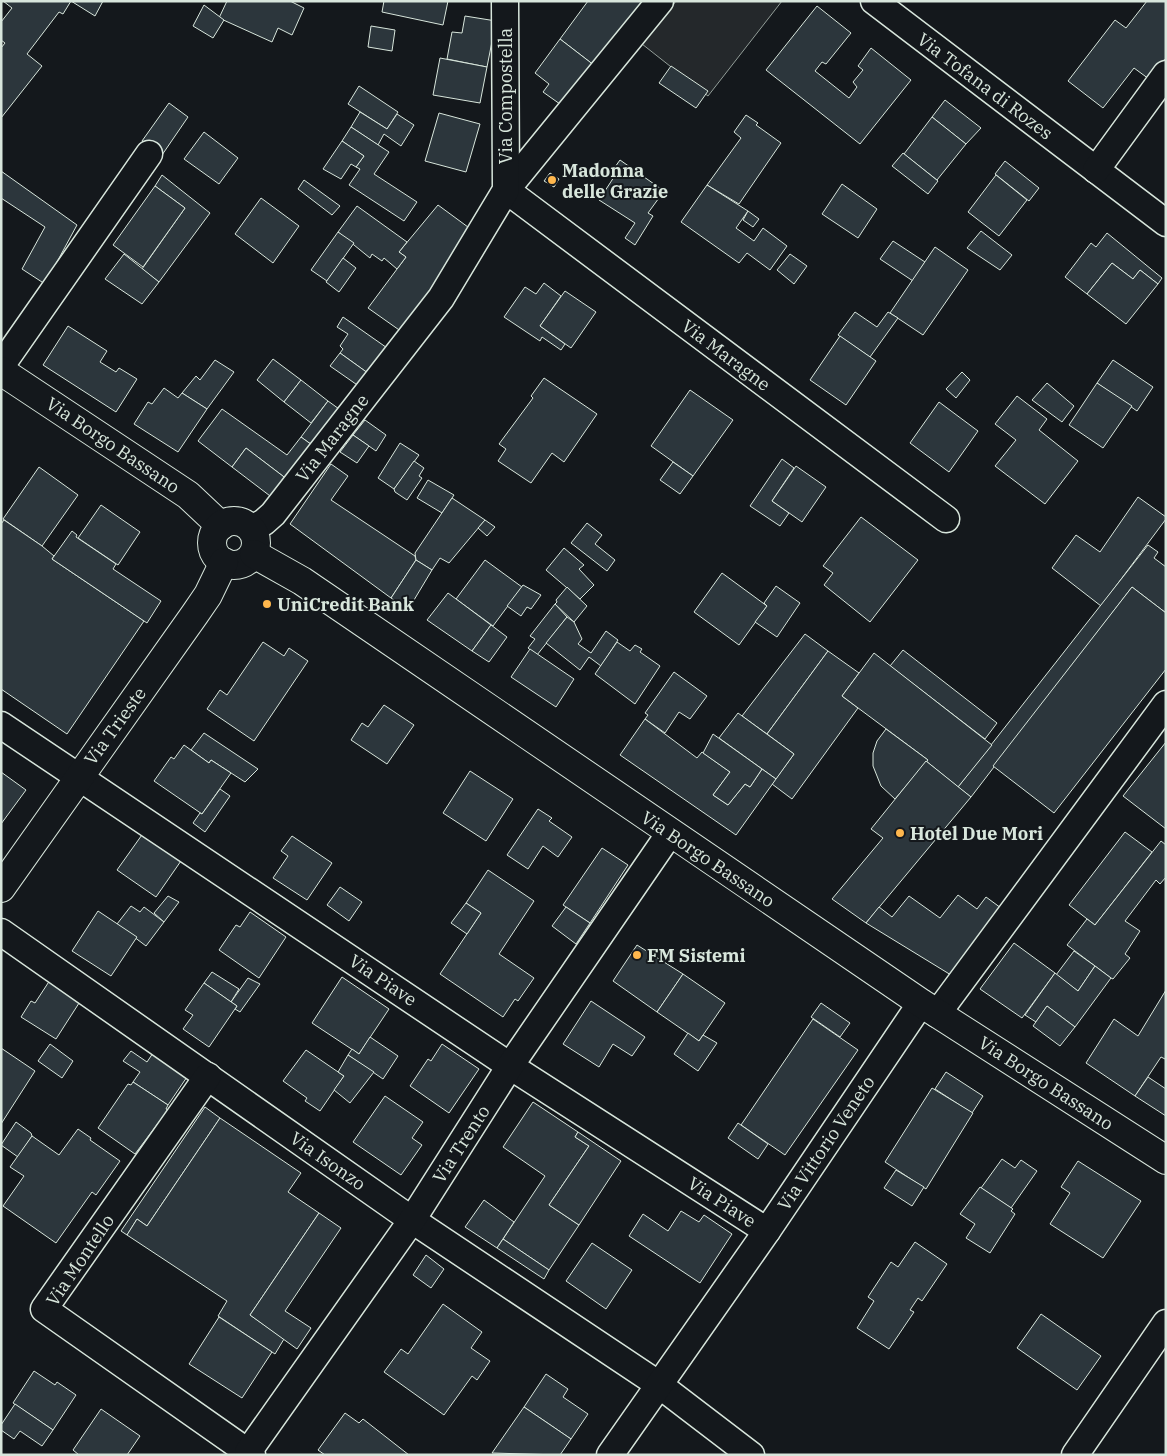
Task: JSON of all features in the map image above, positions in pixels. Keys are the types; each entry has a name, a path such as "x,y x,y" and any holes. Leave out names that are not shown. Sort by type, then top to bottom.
{"street":[{"name":"Via Compostella","path":"505,1 506,190"},
{"name":"Via Maragne","path":"253,541 441,298 506,190 660,1"},
{"name":"Via Tofana di Rozes","path":"874,1 1166,223"},
{"path":"1096,170 1166,74"},
{"path":"1,366 149,154"},
{"name":"Via Maragne","path":"506,190 946,519"},
{"name":"Via Borgo Bassano","path":"1,371 188,495 221,526"},
{"path":"234,520 247,524 253,541 244,563 237,565 224,562 214,552 212,545 213,537 221,526 234,520"},
{"name":"Via Borgo Bassano","path":"253,541 302,581 670,833 929,1008 1166,1160"},
{"name":"Via Trieste","path":"1,888 204,602 224,562"},
{"name":"Via Vittorio Veneto","path":"610,1455 767,1231 929,1008 1166,704"},
{"name":"Via Piave","path":"1,725 510,1066 767,1231"},
{"name":"Via Trento","path":"250,1453 412,1220 510,1066 670,833"},
{"name":"Via Isonzo","path":"1,932 412,1220 658,1384 751,1455"},
{"name":"Via Montello","path":"208,1076 44,1309 250,1453"},
{"path":"1075,1455 1166,1322"}],"shaded area":[{"path":"676,1 782,1 708,96 642,44"}],"building":[{"path":"3,1 71,1 63,14 59,12 27,54 42,66 1,118 1,48 5,43 1,40 1,22 12,8"},
{"path":"71,1 103,1 95,16"},
{"path":"227,1 290,1 304,8 292,35 278,28 272,42 219,18"},
{"path":"384,1 448,1 443,25 382,12"},
{"path":"588,1 652,1 599,69 560,39"},
{"path":"1147,1 1166,1 1166,58 1149,79 1134,68 1103,108 1068,81 1115,20 1126,28"},
{"path":"204,5 224,20 213,38 193,26"},
{"path":"817,6 851,33 826,64 822,62 815,71 849,98 857,87 853,82 863,70 858,66 871,48 911,80 860,144 766,70"},
{"path":"465,16 496,21 487,67 447,59 452,32 462,33"},
{"path":"371,26 395,30 392,51 368,47"},
{"path":"560,39 599,69 567,109 543,92 549,84 535,73"},
{"path":"440,58 487,67 480,103 433,95"},
{"path":"671,66 708,91 696,108 659,83"},
{"path":"359,86 398,112 387,129 348,104"},
{"path":"945,100 981,128 966,144 932,117"},
{"path":"169,103 188,117 162,155 142,141"},
{"path":"360,112 387,129 397,114 414,125 401,146 384,134 378,145 351,127"},
{"path":"439,113 480,124 466,172 425,161"},
{"path":"746,115 758,123 756,125 781,143 739,204 707,185 741,138 734,132"},
{"path":"932,117 966,144 937,180 904,154"},
{"path":"351,127 389,152 374,174 417,202 404,221 349,185 360,169 356,167 364,156 342,141"},
{"path":"204,132 238,158 219,184 184,159"},
{"path":"342,141 364,156 356,167 351,164 341,179 323,169"},
{"path":"903,153 938,181 928,194 892,166"},
{"path":"620,160 664,191 648,213 653,216 635,245 625,238 635,223 599,200 614,177 610,174"},
{"path":"1005,161 1039,188 1029,201 995,174"},
{"path":"1,171 77,225 45,284 22,269 45,227 1,198"},
{"name":"Madonna delle Grazie","path":"550,173 559,179 554,187 544,181"},
{"path":"162,175 210,213 159,282 142,269 185,208 155,186"},
{"path":"996,175 1027,200 999,236 968,212"},
{"path":"304,180 340,206 332,215 298,189"},
{"path":"842,184 877,209 858,238 822,214"},
{"path":"707,185 748,211 736,228 754,241 763,228 787,246 770,270 747,253 739,263 681,222"},
{"path":"155,186 185,208 143,267 113,245"},
{"path":"261,198 299,226 273,263 235,234"},
{"path":"438,205 472,230 402,332 368,308 406,257 399,252"},
{"path":"357,206 407,242 399,252 406,257 397,269 384,258 382,261 372,254 370,258 338,232"},
{"path":"748,211 759,219 753,227 743,220"},
{"path":"981,231 1012,255 1000,270 967,248"},
{"path":"338,232 354,243 327,281 311,270"},
{"path":"1107,233 1162,278 1158,284 1140,270 1133,279 1112,263 1087,294 1065,277 1091,243 1096,247"},
{"path":"893,241 925,262 913,281 880,259"},
{"path":"935,247 968,270 923,335 890,313"},
{"path":"124,254 159,282 142,304 105,279"},
{"path":"790,254 807,266 794,284 777,270"},
{"path":"343,258 356,268 339,292 326,282"},
{"path":"1112,263 1133,279 1140,270 1158,284 1126,324 1087,294"},
{"path":"544,283 561,296 540,326 565,344 561,350 542,337 540,341 504,317 525,287 536,294"},
{"path":"565,291 596,312 571,348 540,326"},
{"path":"855,312 877,327 888,312 898,318 870,357 838,335"},
{"path":"343,317 390,350 372,376 340,353 343,349 340,346 348,334 337,327"},
{"path":"68,326 107,351 100,362 116,372 119,368 137,379 116,412 43,365"},
{"path":"840,336 876,361 846,405 810,380"},
{"path":"340,353 372,376 363,389 330,366"},
{"path":"273,359 301,380 284,402 257,380"},
{"path":"215,360 234,372 207,409 182,393 196,376 200,380"},
{"path":"1113,360 1153,387 1137,411 1097,383"},
{"path":"962,372 970,380 956,398 946,389"},
{"path":"544,378 597,414 564,462 552,453 531,483 498,461 506,449 499,444 533,398 531,396"},
{"path":"301,380 328,401 311,423 284,402"},
{"path":"1047,383 1074,406 1062,422 1032,400"},
{"path":"1097,383 1132,406 1103,448 1069,425"},
{"path":"164,388 178,398 182,393 207,409 178,452 134,424 148,402 152,404"},
{"path":"690,390 733,420 693,476 651,446"},
{"path":"1017,396 1047,419 1039,430 1078,461 1045,504 995,466 1016,440 995,424"},
{"path":"328,401 346,414 319,450 301,437"},
{"path":"939,402 978,431 949,472 910,443"},
{"path":"222,409 287,455 301,437 319,450 292,483 246,448 232,467 198,441"},
{"path":"365,420 386,435 376,451 353,435"},
{"path":"353,435 369,446 357,463 340,452"},
{"path":"400,443 419,455 394,489 378,478"},
{"path":"246,448 292,483 278,502 232,467"},
{"path":"782,459 794,468 772,501 789,513 780,526 750,506"},
{"path":"414,461 424,468 419,476 422,478 407,500 395,492 394,489"},
{"path":"673,462 693,476 680,494 660,480"},
{"path":"331,464 348,476 331,500 415,556 416,560 391,598 290,524"},
{"path":"796,466 826,487 802,522 772,501"},
{"path":"39,467 78,495 42,546 3,519"},
{"path":"428,480 454,495 442,513 417,498"},
{"path":"1138,497 1166,517 1166,519 1101,606 1052,568 1076,535 1100,552"},
{"path":"452,498 485,520 449,563 440,558 432,570 416,560 415,553"},
{"path":"101,505 140,532 118,565 78,538"},
{"path":"861,517 918,560 870,622 824,585 833,573 823,566"},
{"path":"4,520 42,546 54,556 52,559 144,621 67,734 1,689 1,524"},
{"path":"485,520 495,527 487,536 478,528"},
{"path":"587,523 602,535 595,544 615,560 607,571 571,543"},
{"path":"72,531 77,535 76,537 116,564 113,569 161,601 147,623 52,559"},
{"path":"1148,545 1158,552 1154,558 1166,567 1166,613 1132,587 971,797 958,787"},
{"path":"564,548 584,565 579,569 594,585 580,599 546,570"},
{"path":"416,560 432,570 408,610 391,598"},
{"path":"485,560 522,587 493,626 456,599"},
{"path":"722,573 767,606 739,645 694,612"},
{"path":"523,585 541,595 531,609 527,607 521,616 507,606"},
{"path":"776,586 800,603 777,637 755,622 767,606 764,603"},
{"path":"567,587 587,606 574,622 555,604"},
{"path":"1132,587 1166,613 1166,669 1054,813 993,766"},
{"path":"448,593 491,625 472,651 427,620"},
{"path":"555,604 567,617 537,655 528,648 535,639 530,636"},
{"path":"567,617 574,622 582,639 578,644 591,653 606,631 618,640 601,666 589,657 580,670 546,643"},
{"path":"491,625 507,637 489,662 472,651"},
{"path":"805,634 828,651 767,734 742,716"},
{"path":"263,642 284,656 289,648 308,661 254,741 207,709 220,690 227,695"},
{"path":"617,642 630,651 635,645 642,649 640,652 660,666 635,704 595,674"},
{"path":"530,649 574,679 556,707 511,677"},
{"path":"903,650 997,723 985,739 890,666"},
{"path":"828,651 859,673 842,696 858,708 792,799 772,784 794,754 767,734"},
{"path":"874,653 992,745 958,787 926,761 928,760 842,696"},
{"path":"674,672 707,696 690,719 679,712 665,733 645,719 648,715 645,713"},
{"path":"384,705 414,725 387,764 351,740 362,723 368,727"},
{"path":"738,713 794,754 776,779 719,738"},
{"path":"645,719 697,758 702,752 730,772 713,795 728,805 745,784 750,787 762,769 776,779 736,835 620,755"},
{"path":"886,729 928,760 895,799 881,786 873,766 873,753 877,741"},
{"path":"204,733 258,769 245,782 211,760 209,763 191,750"},
{"path":"713,734 762,769 750,787 745,784 728,805 713,795 730,772 703,753"},
{"path":"1166,742 1166,829 1123,796"},
{"path":"184,745 209,763 211,760 231,773 202,814 154,781 171,757 174,759"},
{"path":"926,761 971,797 866,923 832,899 883,838 871,829"},
{"path":"470,771 513,799 486,841 443,813"},
{"path":"1,772 26,790 1,824"},
{"path":"220,789 230,796 205,832 193,823"},
{"path":"538,809 552,818 549,821 572,837 558,857 543,846 528,869 507,855"},
{"path":"144,832 183,858 156,897 117,870"},
{"path":"1125,832 1152,852 1095,925 1069,905"},
{"path":"292,836 332,863 307,900 273,878 288,856 281,851"},
{"path":"1161,841 1166,845 1166,877 1160,884 1156,880 1125,921 1140,931 1125,954 1130,958 1113,979 1067,945 1087,919 1095,925"},
{"path":"602,848 628,865 590,923 563,905"},
{"path":"488,870 534,901 499,954 534,978 518,1001 515,999 503,1017 440,974 481,913 466,903"},
{"path":"340,887 362,902 349,921 327,905"},
{"path":"958,895 977,909 986,897 1001,908 951,975 866,923 879,907 892,917 909,896 940,918"},
{"path":"168,896 179,902 164,922 154,913"},
{"path":"466,903 481,913 467,934 451,923"},
{"path":"131,906 140,912 144,907 164,922 146,946 117,924"},
{"path":"566,907 590,923 576,944 552,926"},
{"path":"98,911 137,937 111,976 72,951"},
{"path":"250,912 286,937 259,978 219,950 236,925 240,927"},
{"path":"1014,943 1055,973 1022,1018 980,989"},
{"path":"637,945 683,974 657,1012 613,981"},
{"path":"1074,951 1095,966 1078,991 1056,975"},
{"path":"1095,966 1111,978 1075,1027 1047,1006 1036,1022 1025,1015 1055,973 1078,991"},
{"path":"212,972 239,989 231,1002 204,983"},
{"path":"683,974 725,1003 699,1041 657,1012"},
{"path":"342,977 389,1009 359,1054 312,1023"},
{"path":"248,978 260,984 240,1012 235,1009 237,1006 231,1002"},
{"path":"50,980 81,1000 56,1039 21,1017 31,1001 35,1003"},
{"path":"204,983 237,1006 209,1047 183,1029 193,1015 185,1010"},
{"path":"1166,990 1166,1057 1165,1059 1161,1057 1135,1096 1086,1063 1114,1019 1138,1036"},
{"path":"591,1001 645,1037 632,1056 613,1044 599,1067 563,1044"},
{"path":"821,1003 850,1023 840,1037 811,1017"},
{"path":"1047,1006 1075,1027 1060,1046 1033,1026"},
{"path":"813,1019 858,1050 785,1155 741,1125"},
{"path":"688,1033 699,1041 703,1035 717,1043 698,1071 674,1054"},
{"path":"370,1037 398,1056 383,1079 348,1055 352,1049 359,1054"},
{"path":"50,1044 73,1061 62,1078 38,1061"},
{"path":"442,1044 479,1069 449,1113 410,1086 428,1059 431,1061"},
{"path":"1,1048 35,1071 1,1124"},
{"path":"155,1050 189,1074 168,1105 133,1082 140,1072 123,1061 131,1051 147,1062"},
{"path":"306,1050 344,1076 320,1111 305,1101 307,1098 283,1081"},
{"path":"348,1055 374,1072 350,1103 334,1090 344,1076 338,1072"},
{"path":"946,1072 983,1096 972,1113 935,1089"},
{"path":"1148,1077 1166,1089 1166,1116 1135,1096"},
{"path":"133,1082 168,1105 166,1109 168,1110 135,1154 98,1128 128,1084 131,1085"},
{"path":"932,1088 973,1113 926,1189 885,1162"},
{"path":"385,1096 423,1122 412,1138 422,1145 401,1175 353,1142"},
{"path":"533,1102 578,1132 575,1137 589,1146 549,1205 579,1225 549,1270 503,1239 545,1176 503,1147"},
{"path":"205,1107 220,1118 147,1226 137,1219 127,1235 121,1231"},
{"path":"220,1118 301,1173 288,1192 319,1213 250,1315 284,1339 275,1354 218,1316 227,1301 127,1235 137,1219 147,1226"},
{"path":"16,1122 31,1133 32,1136 18,1157 1,1145"},
{"path":"738,1123 768,1144 758,1159 728,1138"},
{"path":"78,1129 120,1161 96,1195 92,1192 56,1243 3,1206 24,1176 10,1167 32,1136 59,1155"},
{"path":"578,1132 621,1161 579,1225 549,1205 589,1146 575,1137"},
{"path":"1002,1159 1015,1168 1021,1160 1037,1171 1011,1208 981,1188"},
{"path":"1078,1161 1141,1201 1103,1258 1050,1224 1070,1193 1061,1187"},
{"path":"896,1170 924,1187 912,1206 884,1188"},
{"path":"980,1187 1013,1209 1011,1211 1015,1214 990,1253 966,1238 975,1224 960,1214"},
{"path":"484,1200 514,1222 497,1248 465,1227"},
{"path":"681,1211 699,1222 704,1215 732,1234 700,1283 629,1236 643,1214 668,1231"},
{"path":"319,1213 341,1228 285,1311 311,1328 297,1349 250,1315"},
{"path":"503,1239 549,1270 544,1279 497,1248"},
{"path":"915,1242 947,1264 922,1301 918,1298 910,1310 914,1312 889,1349 857,1328 874,1301 868,1297 891,1262 898,1267"},
{"path":"592,1243 632,1270 606,1309 566,1281"},
{"path":"426,1255 444,1269 431,1288 413,1275"},
{"path":"443,1304 482,1332 471,1348 490,1361 477,1380 472,1376 444,1415 384,1372 401,1349 408,1354"},
{"path":"1041,1314 1101,1356 1077,1390 1017,1348"},
{"path":"219,1317 272,1352 242,1398 189,1364"},
{"path":"34,1371 55,1385 57,1382 76,1395 53,1430 13,1403"},
{"path":"546,1374 568,1389 563,1397 588,1414 571,1439 524,1407"},
{"path":"15,1404 53,1430 42,1446 20,1431 14,1439 1,1430 1,1425"},
{"path":"524,1407 571,1439 560,1455 492,1453"},
{"path":"101,1409 140,1436 127,1455 79,1455 73,1450"},
{"path":"345,1413 359,1423 363,1419 409,1455 325,1455 318,1450"}],"place":[{"name":"Madonna delle Grazie","path":"552,180"},
{"name":"UniCredit Bank","path":"267,604"},
{"name":"Hotel Due Mori","path":"900,833"},
{"name":"FM Sistemi","path":"637,955"}]}
